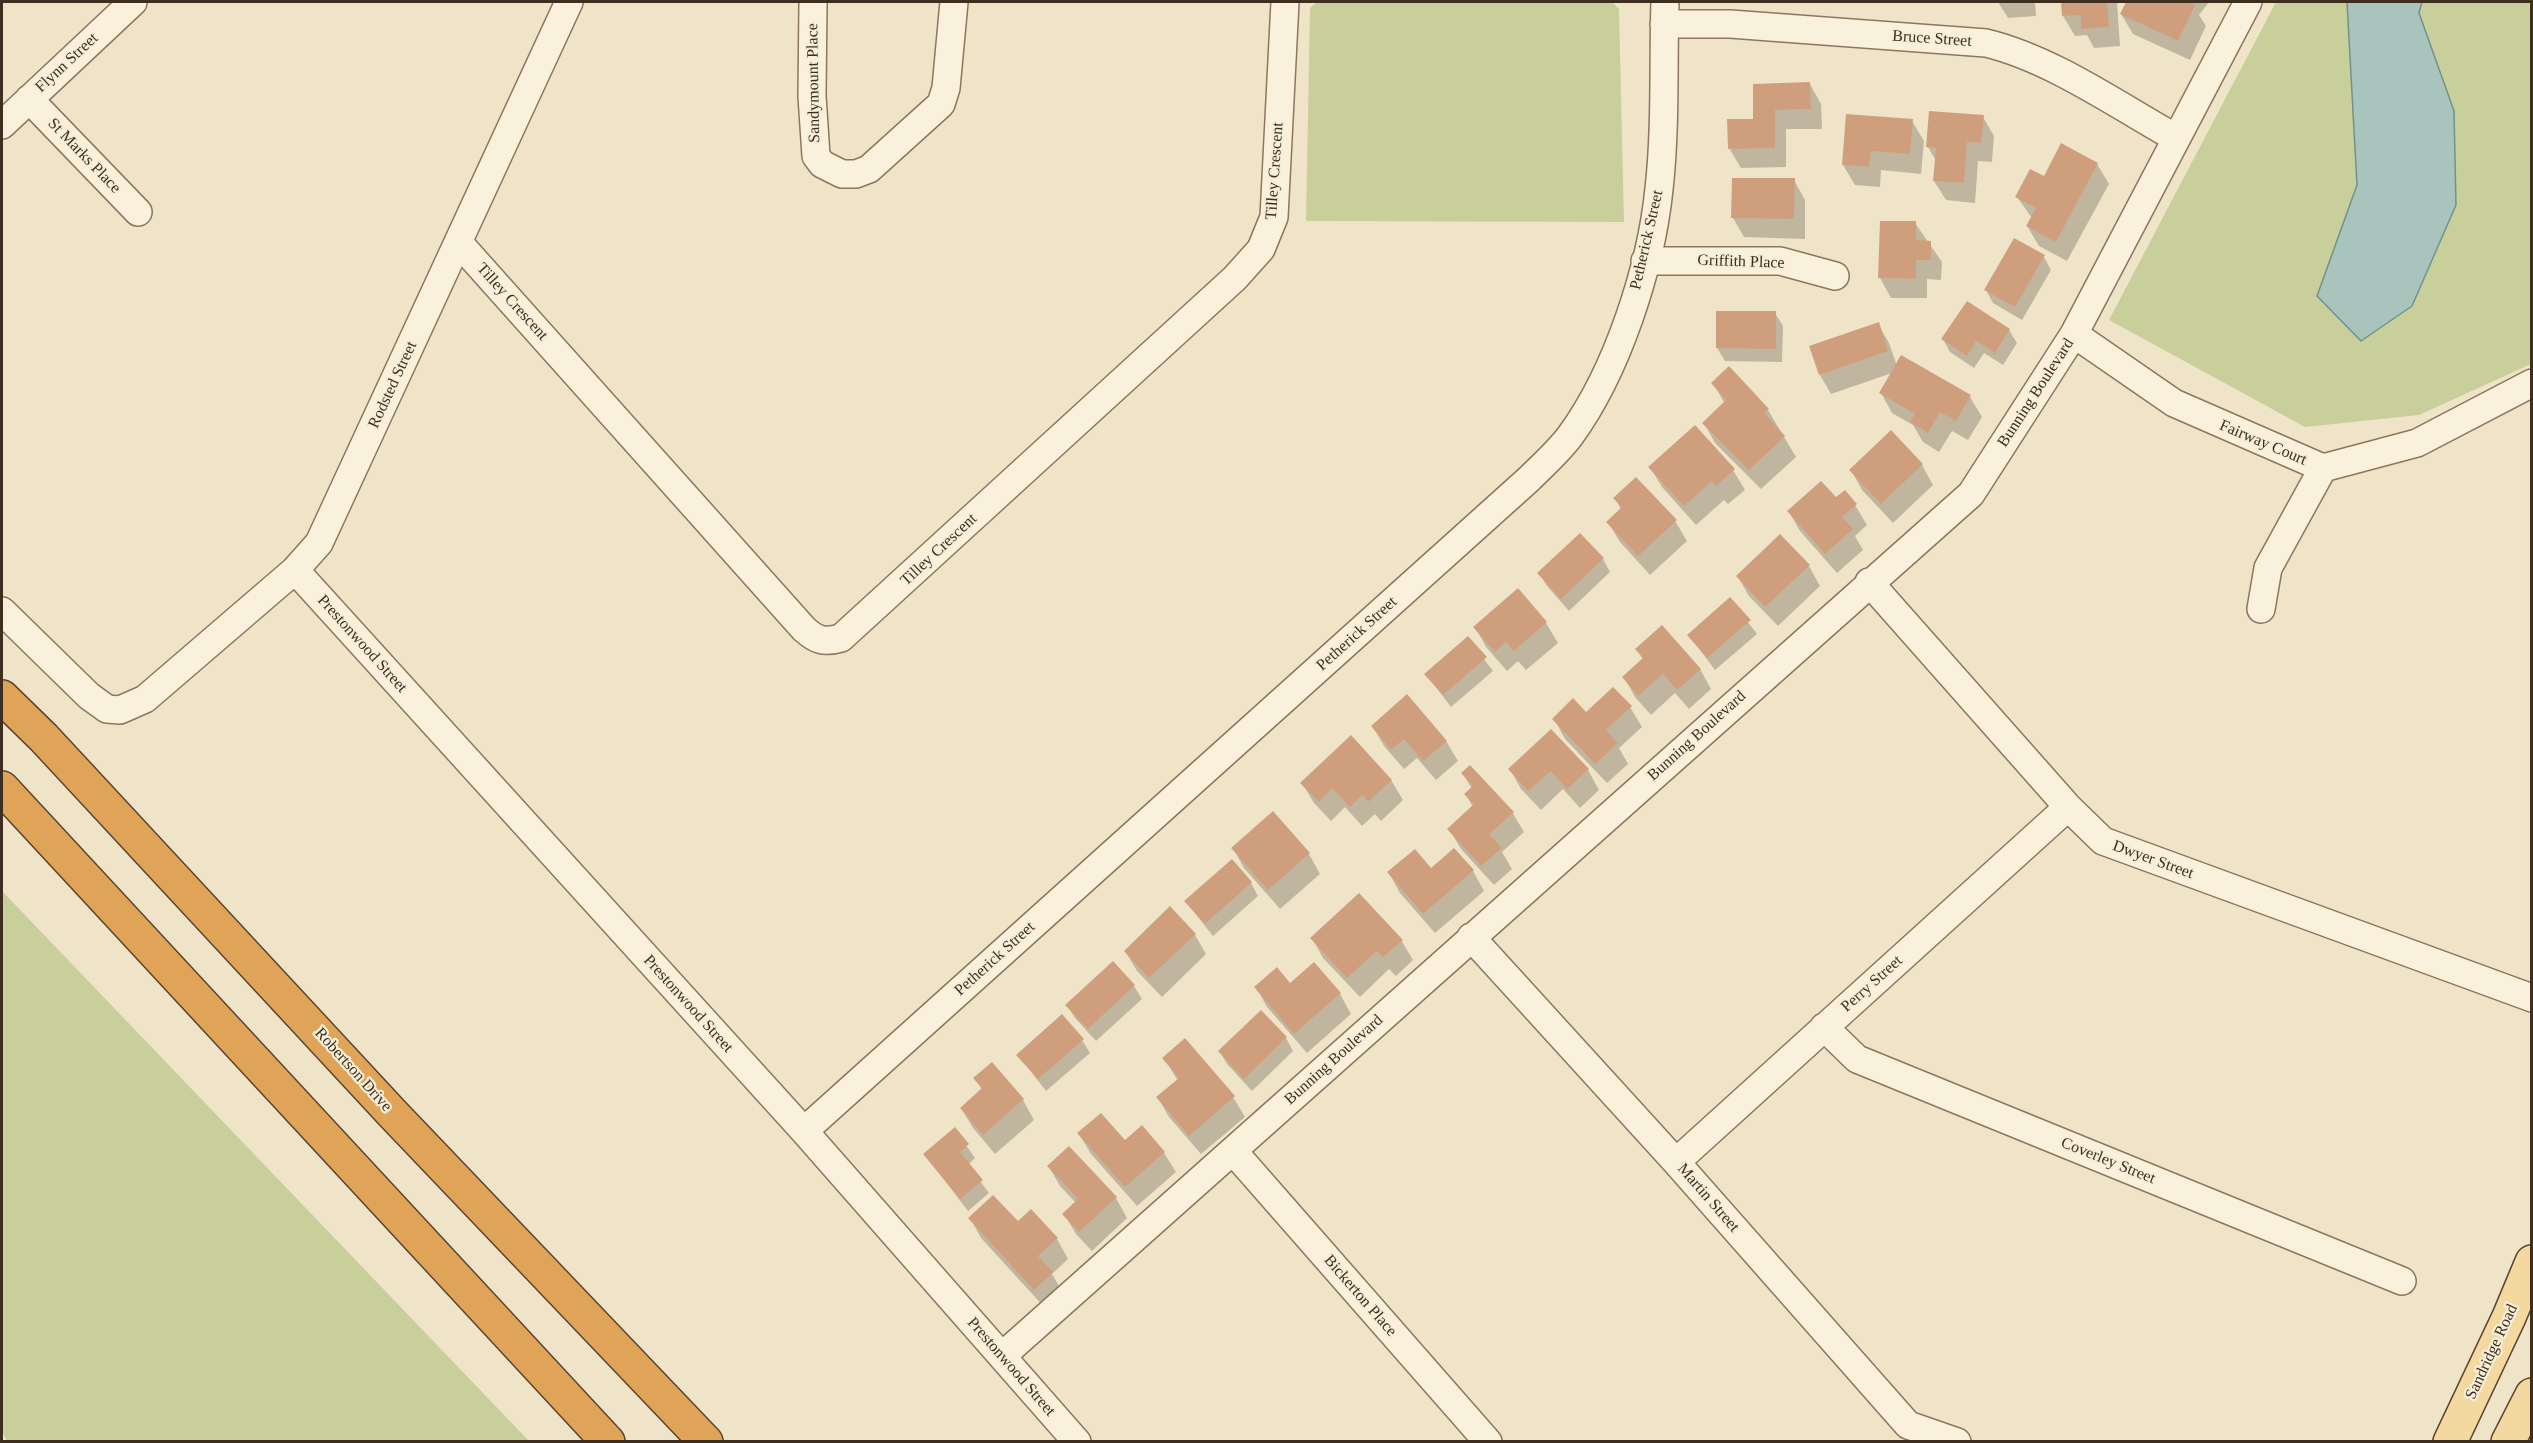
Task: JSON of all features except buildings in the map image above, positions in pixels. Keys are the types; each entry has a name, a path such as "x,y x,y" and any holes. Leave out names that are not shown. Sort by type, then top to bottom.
{"highway":[{"name":"Robertson Drive","path":"2,697 76,771 392,1113 706,1442"},
{"path":"2,788 608,1442"}],"main road":[{"name":"Sandridge Road","path":"2450,1442 2509,1317 2532,1262"},
{"path":"2509,1317 2532,1280"},
{"path":"2508,1442 2532,1395"}],"street":[{"name":"Flynn Street","path":"2,125 133,2"},
{"name":"Rodsted Street","path":"2,611 99,703 107,709 120,710 135,706 295,570 319,543 568,2"},
{"name":"Sandymount Place","path":"813,2 812,96 816,156 830,170 842,174 856,174 869,169 941,104 946,88 954,2"},
{"name":"Tilley Crescent","path":"459,243 804,629 814,638 827,642 840,638 1235,278 1261,249 1274,217 1285,2"},
{"name":"Bunning Boulevard","path":"1002,1356 1869,582 1971,494 2074,334 2248,2"},
{"name":"Bruce Street","path":"1665,13 1730,24 1986,43 2013,49 2176,138"},
{"name":"Petherick Street","path":"804,1131 1556,453 1580,421 1606,376 1618,349 1645,261 1659,188 1665,13"},
{"name":"St Marks Place","path":"29,99 138,212"},
{"name":"Griffith Place","path":"1645,261 1780,261 1835,276"},
{"name":"Fairway Court","path":"2074,334 2174,403 2323,468 2417,443 2532,383"},
{"path":"2261,609 2268,568 2323,468"},
{"name":"Prestonwood Street","path":"295,570 804,1131 1077,1442"},
{"name":"Dwyer Street","path":"1869,582 2068,807 2103,841 2532,998"},
{"name":"Perry Street","path":"1676,1162 2068,807"},
{"name":"Martin Street","path":"1471,937 1676,1162 1908,1425 1945,1440"},
{"name":"Coverley Street","path":"1824,1027 1857,1059 2402,1281"},
{"name":"Bickerton Place","path":"1233,1151 1488,1442"}],"green space":[{"path":"1317,2 1612,2 1619,9 1624,222 1306,221 1310,8"},
{"path":"2276,2 2531,2 2531,364 2419,415 2305,427 2109,320"},
{"path":"2,891 529,1441 7,1441 2,1431"}],"water":[{"path":"2347,2 2422,2 2419,13 2454,111 2456,205 2412,306 2361,341 2317,296 2357,185"}]}
